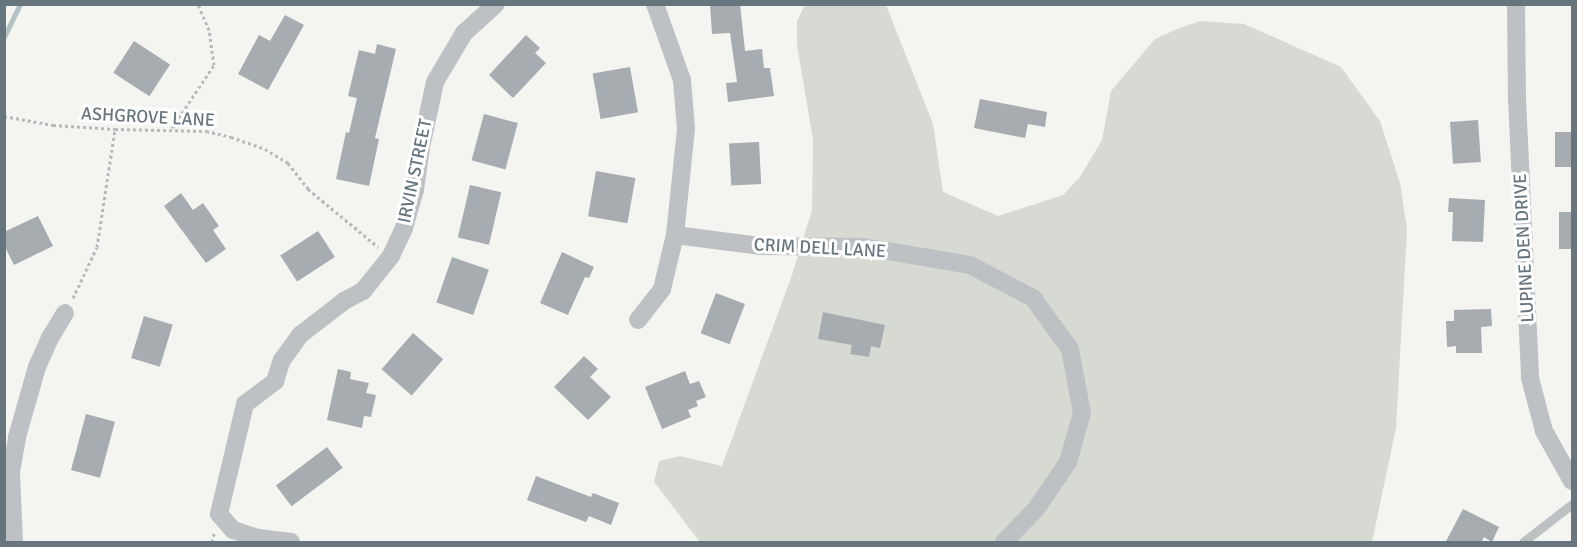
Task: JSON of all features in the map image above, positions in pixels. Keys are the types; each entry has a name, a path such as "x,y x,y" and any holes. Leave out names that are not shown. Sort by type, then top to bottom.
{"street":[{"name":"IRVIN STREET","path":"291,543 258,538 233,530 219,514 245,404 274,381 282,360 300,335 344,301 363,291 391,256 404,228 415,190 421,147 435,82 464,33 496,4"},
{"path":"638,320 662,289 675,236 686,129 682,80 655,4"},
{"name":"LUPINE DEN DRIVE","path":"1516,4 1517,99 1530,378 1544,431 1572,481"},
{"name":"CRIM DELL LANE","path":"675,236 761,246 864,248 970,265 1033,298 1070,349 1082,413 1068,462 1036,509 1004,543"},
{"path":"14,543 11,472 20,425 37,367 50,338 65,313"}],"lane":[{"path":"1523,543 1572,504"}],"path":[{"path":"172,128 214,65 209,30 198,4"},
{"name":"ASHGROVE LANE","path":"4,116 53,124 115,129 172,128 206,131 265,149 288,164 308,189 391,256"},
{"path":"65,313 97,247 115,129"}],"shaded area":[{"path":"805,5 886,5 933,124 943,192 998,216 1063,195 1080,177 1102,140 1111,91 1155,39 1177,29 1200,21 1244,24 1341,67 1380,121 1400,183 1407,229 1396,428 1372,542 700,542 654,482 659,461 680,456 722,466 792,275 812,210 813,140 797,45 797,21"}],"building":[{"path":"710,4 740,4 745,51 762,49 764,68 770,68 774,96 728,102 726,83 737,82 730,33 712,34"},
{"path":"285,15 304,25 268,90 238,74 259,35 270,41"},
{"path":"526,35 540,48 535,53 546,63 513,98 489,75"},
{"path":"134,41 170,64 149,96 113,73"},
{"path":"377,44 396,49 375,138 379,139 369,186 336,179 346,132 349,133 357,98 348,96 359,50 375,54"},
{"path":"630,67 638,112 601,119 593,74"},
{"path":"980,99 1047,112 1045,127 1028,124 1025,138 974,128"},
{"path":"484,114 518,123 505,169 472,160"},
{"path":"1478,120 1481,162 1453,164 1450,122"},
{"path":"1555,132 1572,132 1572,167 1555,167"},
{"path":"759,142 761,184 731,186 729,144"},
{"path":"596,171 635,178 627,223 588,216"},
{"path":"470,185 501,192 489,245 458,238"},
{"path":"181,193 193,210 203,203 219,226 213,230 226,249 206,263 164,206"},
{"path":"1449,198 1485,200 1483,242 1452,241 1453,212 1448,212"},
{"path":"1559,212 1572,212 1572,249 1559,249"},
{"path":"38,216 53,246 14,265 4,245 4,232"},
{"path":"318,231 335,257 297,282 280,256"},
{"path":"562,252 594,267 589,278 585,277 568,315 540,303"},
{"path":"452,257 489,270 473,315 436,302"},
{"path":"716,293 745,304 730,344 701,333"},
{"path":"1491,309 1492,326 1481,327 1482,353 1456,353 1456,346 1447,347 1446,321 1454,321 1454,310"},
{"path":"823,312 885,325 880,348 871,346 869,357 850,354 852,345 818,339"},
{"path":"144,316 173,325 160,367 131,358"},
{"path":"413,333 443,359 412,395 382,369"},
{"path":"584,356 598,369 590,377 611,397 588,420 554,387"},
{"path":"338,369 351,372 350,379 369,383 366,393 376,395 371,417 364,416 362,428 327,420"},
{"path":"685,371 690,384 699,381 706,397 696,401 698,406 688,410 691,417 662,429 645,387"},
{"path":"86,414 115,422 100,478 71,470"},
{"path":"327,447 343,468 292,506 276,486"},
{"path":"536,476 591,497 593,493 619,503 611,525 589,516 586,522 527,500"},
{"path":"1463,509 1499,527 1492,542 1484,537 1481,543 1445,543"}],"waterway":[{"path":"4,37 20,4"}]}
